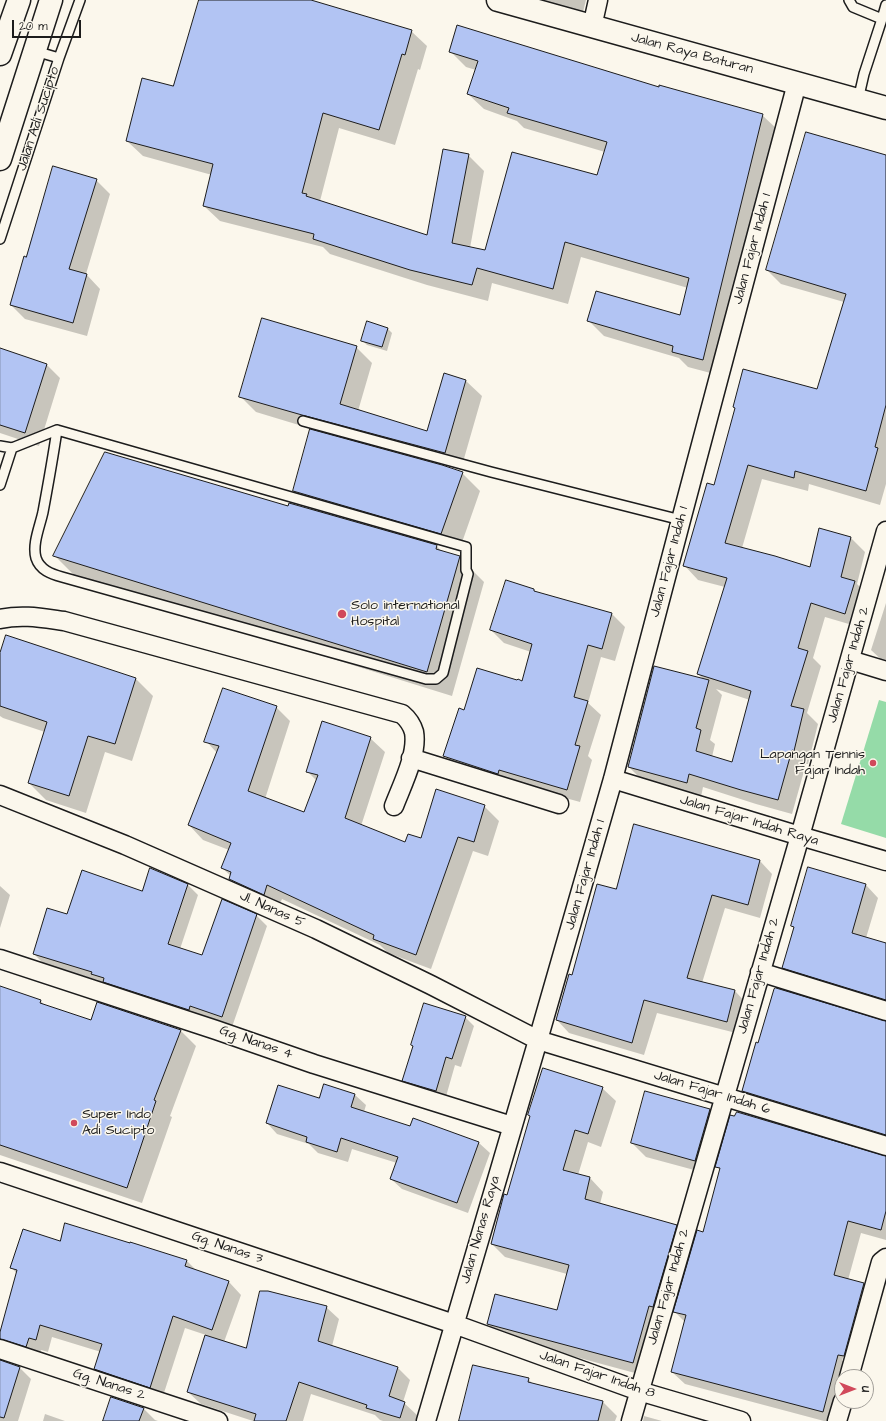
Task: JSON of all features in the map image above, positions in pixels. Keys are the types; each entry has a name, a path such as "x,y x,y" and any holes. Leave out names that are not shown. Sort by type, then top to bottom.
{"main road":[{"path":"0,54 5,23 19,0"},
{"name":"Jalan Adi Sucipto","path":"0,159 51,0"},
{"name":"Jalan Raya Baturan","path":"498,0 886,108"}],"street":[{"path":"592,27 598,0"},
{"name":"Jalan Fajar Indah 1","path":"538,1040 613,780 797,83"},
{"name":"Jalan Fajar Indah 2","path":"631,1421 800,836 886,531"},
{"path":"0,619 16,616 30,616 64,621 396,712 406,718 412,727 414,739 412,758 394,806"},
{"path":"850,660 886,671"},
{"path":"412,758 559,804"},
{"name":"Jalan Fajar Indah Raya","path":"613,780 886,860"},
{"name":"Jl. Nanas 5","path":"0,795 125,845 316,929 431,984 538,1040"},
{"name":"Gg. Nanas 4","path":"0,959 314,1064 512,1126"},
{"path":"760,972 886,1011"},
{"name":"Jalan Fajar Indah 6","path":"538,1040 886,1146"},
{"name":"Jalan Nanas Raya","path":"426,1421 538,1040"},
{"name":"Gg. Nanas 3","path":"0,1172 454,1324"},
{"path":"851,1369 881,1262 886,1258"},
{"name":"Jalan Fajar Indah 8","path":"454,1324 639,1391 732,1420"},
{"name":"Gg. Nanas 2","path":"0,1349 218,1421"},
{"path":"837,1421 841,1409"}],"lane":[{"name":"Jalan Adi Sucipto","path":"0,239 59,58 80,0"},
{"path":"849,0 854,7 882,19"},
{"path":"858,100 864,74 886,5"},
{"path":"35,51 59,58"},
{"path":"303,421 491,472 681,520"},
{"path":"0,446 12,448 57,430 466,547 466,570 468,574 442,673 436,679 426,679 62,577 44,570 36,557 35,548 43,514 57,430"},
{"path":"0,485 12,448"}],"green space":[{"name":"Lapangan Tennis Fajar Indah","path":"879,700 886,702 886,838 841,824"}],"building":[{"path":"199,0 311,0 412,30 405,55 402,54 379,130 323,113 302,193 307,194 306,196 427,235 443,149 469,154 452,243 485,250 512,152 597,175 607,142 507,113 509,108 467,94 478,61 449,52 457,25 659,87 659,85 763,114 703,360 672,352 673,346 587,321 596,291 680,315 689,278 565,242 553,289 477,268 472,285 410,270 313,239 314,234 203,206 213,164 126,141 142,78 173,86"},
{"path":"806,132 886,155 886,405 875,447 878,448 866,491 795,471 794,478 748,465 725,543 810,567 819,528 851,537 841,577 855,581 845,614 811,603 798,648 808,651 791,706 804,709 794,751 792,750 778,800 689,774 687,783 628,767 654,666 709,680 696,728 701,730 696,751 732,762 751,691 697,674 727,578 683,566 707,483 714,485 735,408 733,407 743,369 817,389 846,294 766,270"},
{"path":"53,166 97,179 69,269 87,274 73,323 10,305"},
{"path":"262,318 357,346 340,404 427,431 444,373 466,380 445,453 239,397"},
{"path":"367,321 388,328 382,347 361,341"},
{"path":"0,348 47,364 25,433 0,425"},
{"path":"310,429 463,472 441,534 293,491"},
{"name":"Solo international Hospital","path":"105,452 288,506 289,503 437,545 436,549 460,556 427,672 53,556"},
{"path":"506,580 534,589 534,591 612,613 602,649 588,645 574,697 588,701 575,745 580,746 567,790 499,770 498,774 443,756 459,708 464,710 477,668 522,681 532,644 490,630"},
{"path":"6,635 136,678 115,744 88,736 69,796 28,783 47,722 0,706 0,653"},
{"path":"223,688 277,706 248,791 304,812 318,775 306,772 322,721 371,737 345,818 405,842 408,834 421,838 436,789 485,805 474,842 458,837 416,955 373,939 374,935 267,885 264,895 229,879 231,872 221,868 231,843 188,825 219,746 204,742"},
{"path":"634,824 760,860 748,905 712,895 687,978 735,990 727,1022 644,1000 632,1043 556,1020 569,974 572,975 597,884 616,889"},
{"path":"808,867 866,884 852,933 886,943 886,1000 782,968 794,927 791,926"},
{"path":"150,868 188,884 168,944 202,955 222,899 257,914 222,1017 190,1006 189,1010 103,982 104,978 91,974 92,972 33,954 47,908 67,914 82,870 142,891"},
{"path":"0,986 41,1000 40,1003 91,1020 97,1002 181,1030 154,1100 156,1101 127,1188 0,1145"},
{"path":"776,988 886,1021 886,1135 742,1091 756,1042 758,1043 774,989"},
{"path":"424,1003 466,1016 452,1059 446,1057 436,1091 402,1081"},
{"path":"543,1068 603,1087 588,1134 575,1130 563,1170 590,1177 585,1199 677,1225 653,1307 649,1306 633,1363 487,1324 495,1294 557,1310 569,1265 491,1244 504,1194 507,1195 530,1116 528,1115"},
{"path":"324,1084 355,1094 351,1107 410,1126 413,1118 479,1142 457,1203 390,1179 398,1157 341,1138 337,1152 306,1142 307,1137 266,1123 278,1085 319,1098"},
{"path":"645,1091 710,1109 695,1161 631,1143"},
{"path":"737,1112 886,1156 886,1211 881,1230 848,1221 834,1275 864,1283 844,1356 838,1355 823,1412 671,1372 686,1315 673,1312 697,1230 703,1232 720,1168 715,1167 730,1115 734,1116"},
{"path":"65,1223 187,1260 185,1266 229,1281 212,1330 173,1316 150,1388 94,1369 102,1344 40,1325 36,1340 29,1338 26,1347 0,1339 0,1332 17,1270 10,1268 23,1229 60,1241"},
{"path":"260,1291 268,1291 327,1306 318,1341 398,1367 389,1396 405,1402 400,1418 366,1408 367,1405 299,1382 286,1421 254,1421 256,1414 187,1392 205,1335 246,1348"},
{"path":"0,1360 20,1367 4,1418 0,1417"},
{"path":"473,1365 529,1378 528,1382 603,1401 598,1421 459,1421"},
{"path":"111,1397 144,1408 139,1421 103,1421"}],"place":[{"name":"Solo international Hospital","path":"342,614"},
{"name":"Lapangan Tennis Fajar Indah","path":"873,763"},
{"name":"Super Indo Adi Sucipto","path":"74,1123"}]}
